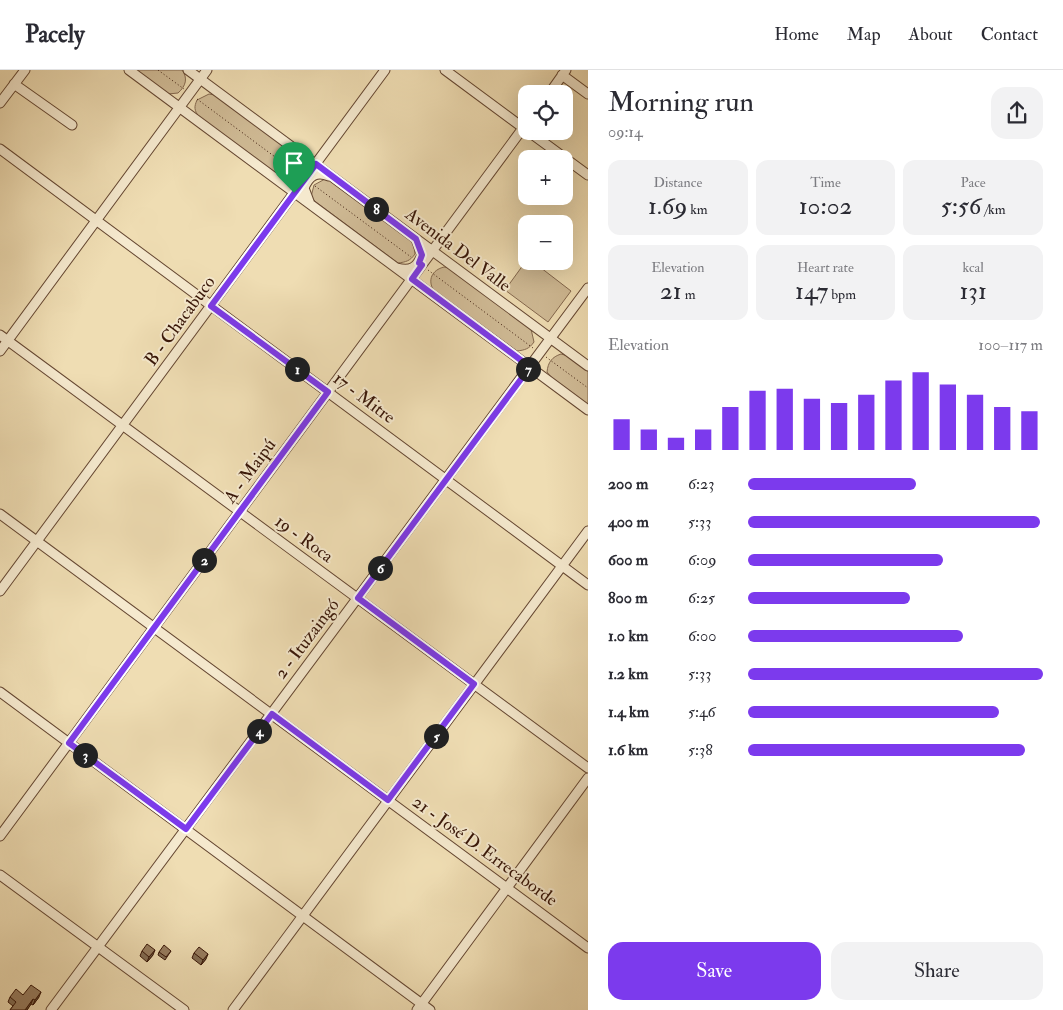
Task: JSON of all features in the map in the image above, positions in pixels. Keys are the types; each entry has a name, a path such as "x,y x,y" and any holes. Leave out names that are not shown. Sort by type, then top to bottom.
{"street":[{"path":"0,103 25,70"},
{"path":"129,70 588,410"},
{"path":"164,96 174,99 182,98 189,93 191,84 187,70"},
{"name":"Avenida Del Valle","path":"187,70 588,366"},
{"path":"0,351 4,338 96,221 207,70"},
{"name":"B - Chacabuco","path":"0,591 294,193 306,180 385,70"},
{"path":"446,70 518,122"},
{"path":"555,85 564,73 588,94"},
{"path":"14,84 72,125"},
{"name":"A - Maipú","path":"0,836 412,279 420,264 518,138"},
{"path":"542,140 588,176"},
{"name":"17 - Mitre","path":"0,149 588,584"},
{"path":"310,204 304,188 306,180 313,174 322,173 332,176"},
{"path":"395,267 404,270 413,269 420,264 422,255 416,239"},
{"name":"2 - Ituzaingó","path":"52,1010 588,288"},
{"name":"19 - Roca","path":"4,338 588,768"},
{"name":"21 - José D. Errecaborde","path":"0,514 588,948"},
{"path":"233,1010 588,531"},
{"path":"0,692 303,916 419,1007 430,1010"},
{"path":"419,1007 588,778"},
{"path":"0,875 184,1010"}],"path":[{"path":"158,70 588,388"}],"shaded area":[{"path":"136,70 182,70 185,82 183,88 178,93 168,94"},
{"path":"209,94 215,95 296,155 298,169 291,176 281,178 199,117 195,108 197,100"},
{"path":"325,179 332,180 413,241 415,254 408,261 398,263 316,202 311,197 314,185"},
{"path":"444,267 450,268 531,329 534,342 527,349 517,351 434,291 431,283 432,276 436,270"},
{"path":"519,270 544,270 571,291 548,322 505,290"},
{"path":"561,354 568,356 588,371 588,405 552,378 547,372 551,360"}],"building":[{"path":"147,944 155,950 149,957 142,951"},
{"path":"164,945 171,951 166,957 159,952"},
{"path":"199,947 208,954 203,960 194,953"},
{"path":"31,985 41,992 35,1000 33,999 25,1010 10,1010 16,1002 10,997 16,989 23,995"}],"route":[{"path":"316,164 416,239 422,255 419,263 422,265 412,279 530,367 358,598 474,684 388,800 272,714 186,829 69,743 328,392 211,306 294,193 316,164"}]}
